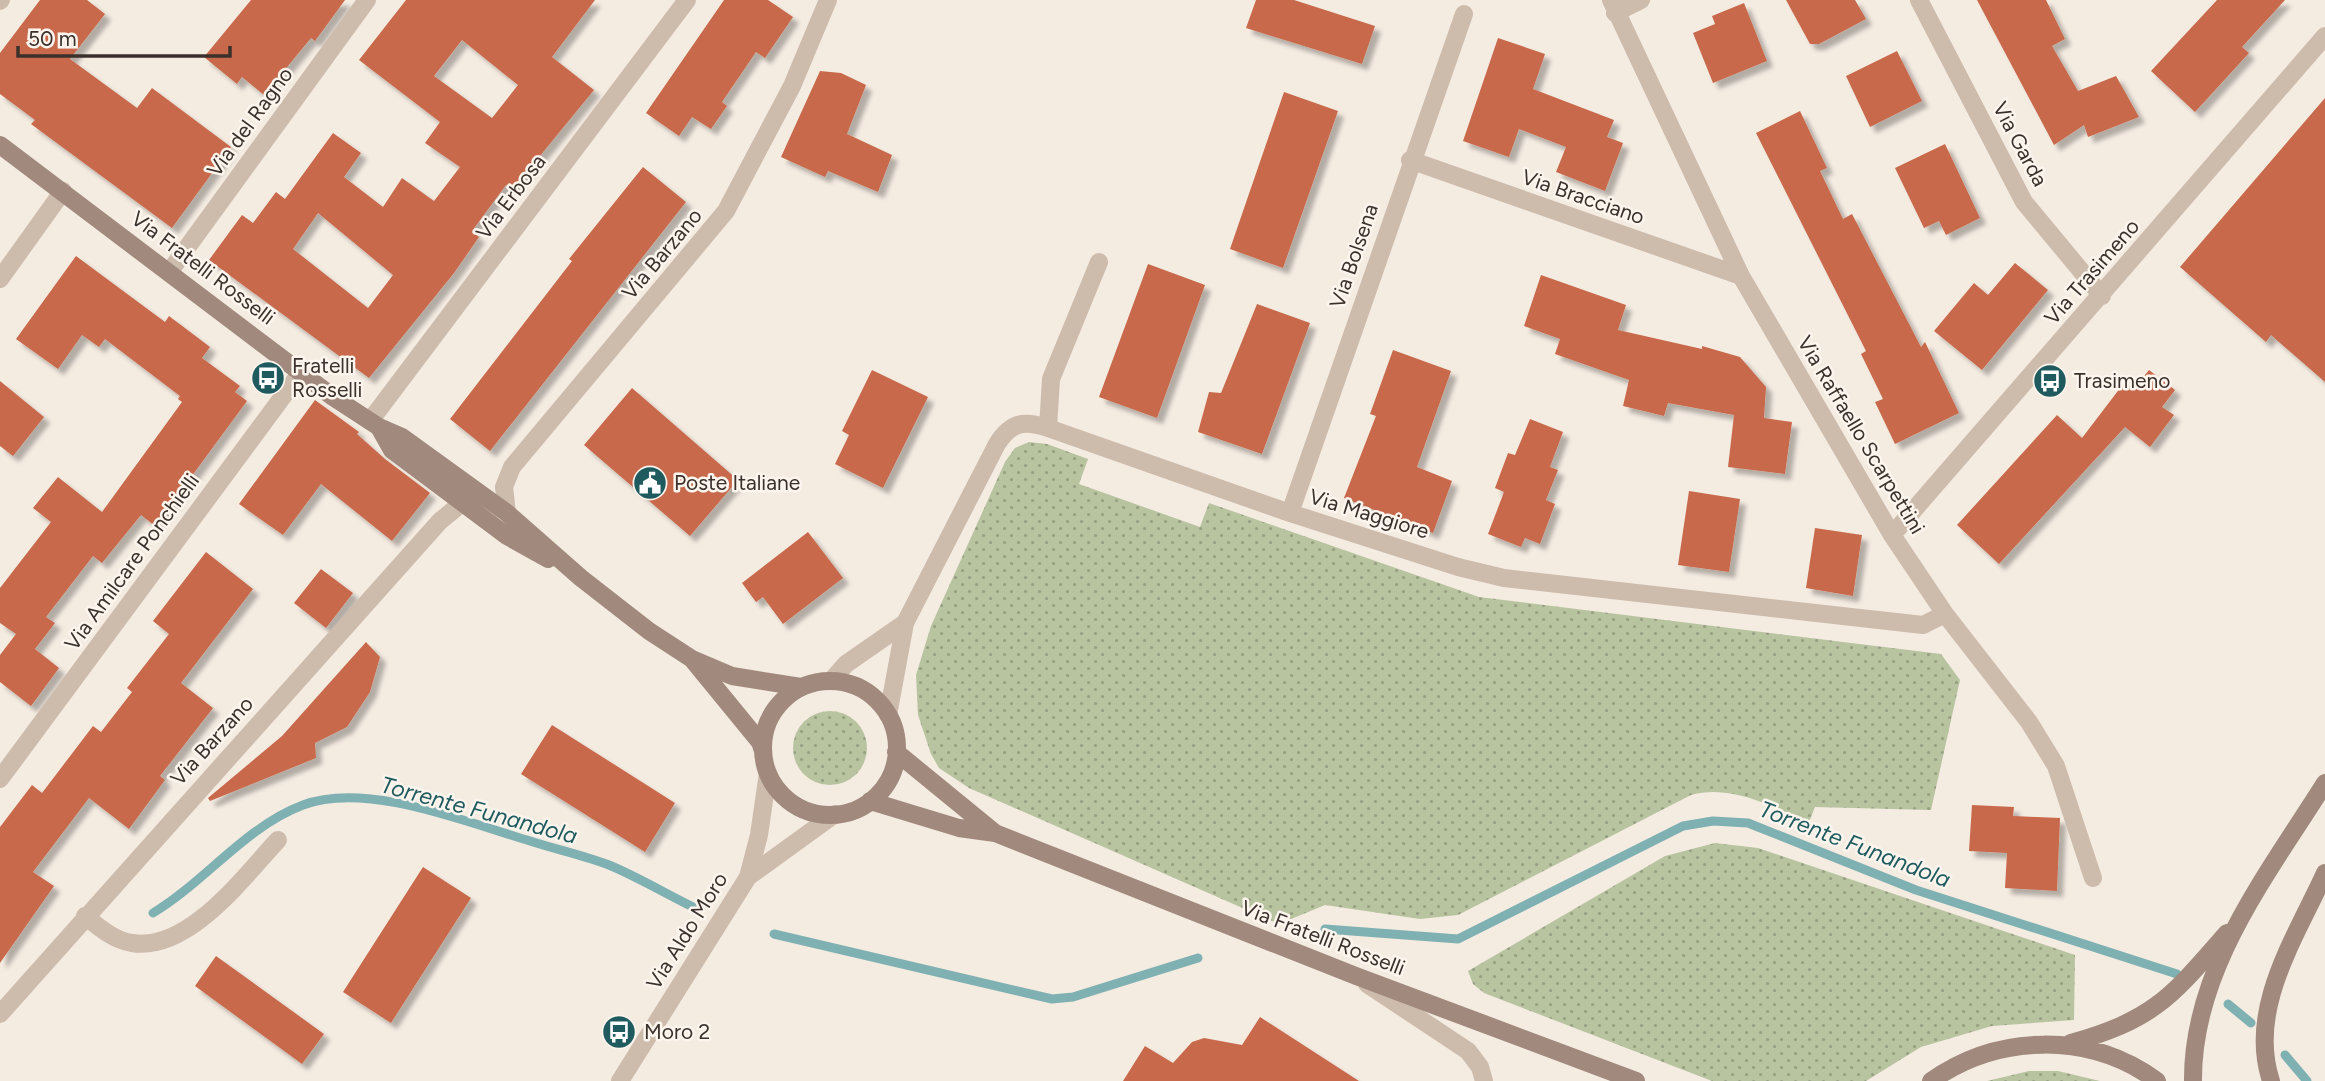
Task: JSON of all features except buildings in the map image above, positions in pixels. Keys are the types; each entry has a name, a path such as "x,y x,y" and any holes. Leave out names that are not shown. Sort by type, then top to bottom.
{"street":[{"name":"Via del Ragno","path":"170,271 367,0"},
{"name":"Via Erbosa","path":"374,424 688,0"},
{"name":"Via Barzano","path":"507,513 503,487 512,467 696,251 726,211 792,86 828,0"},
{"path":"1613,6 1641,0"},
{"name":"Via Garda","path":"1919,0 2024,202 2102,296"},
{"name":"Via Raffaello Scarpettini","path":"1613,6 1741,276 1892,535 1945,614 2029,722 2056,766 2092,878"},
{"name":"Via Bolsena","path":"1290,513 1410,160 1464,14"},
{"name":"Via Trasimeno","path":"1892,535 2325,36"},
{"name":"Via Fratelli Rosselli","path":"0,145 301,372 374,424 402,437 507,513 581,578 649,631 692,659"},
{"name":"Via Bracciano","path":"1410,160 1741,276"},
{"path":"0,279 63,191"},
{"path":"1048,428 1051,379 1099,262"},
{"name":"Via Amilcare Ponchielli","path":"0,779 301,372"},
{"name":"Via Maggiore","path":"888,715 905,623 1002,436 1014,425 1022,422 1048,428 1290,513 1458,567 1504,578 1923,625 1945,614"},
{"name":"Via Fratelli Rosselli","path":"374,424 392,450 462,503 507,536 581,578"},
{"name":"Via Barzano","path":"0,1014 430,532 462,503"},
{"name":"Via Maggiore","path":"831,681 846,664 905,623"},
{"path":"692,659 732,676 801,687 831,681 860,688 879,703 894,729 896,752 888,779 870,801 853,810 835,814 810,811 795,804 776,787 768,773 764,751 765,731 773,713 785,698 801,687"},
{"path":"692,659 764,751"},
{"path":"896,752 995,833"},
{"name":"Via Aldo Moro","path":"620,1081 748,877 759,835 768,773"},
{"path":"2193,1081 2194,1038 2200,1011 2241,918 2325,783"},
{"path":"870,801 959,828 995,833"},
{"name":"Via Aldo Moro","path":"748,877 835,814"},
{"name":"Via Fratelli Rosselli","path":"995,833 1356,976 1636,1081"},
{"path":"85,916 105,933 131,943 164,938 206,916 278,840"},
{"path":"2271,1081 2263,1048 2267,1007 2325,873"},
{"path":"2065,1045 2113,1031 2154,1010 2180,988 2241,918"},
{"path":"1356,976 1468,1051 1480,1067 1484,1081"},
{"path":"1931,1081 1963,1062 1996,1050 2030,1044 2065,1045 2120,1059 2157,1081"}],"green space":[{"path":"1029,442 1047,444 1088,459 1079,484 1200,527 1209,503 1479,597 1941,654 1960,680 1931,810 1815,807 1809,822 1752,799 1722,792 1707,792 1691,795 1458,915 1420,919 1325,905 1279,924 969,788 939,768 931,754 918,715 916,675 931,626 1005,462 1015,448"},
{"path":"830,711 851,717 861,727 867,748 861,769 851,779 830,785 809,779 799,769 793,748 799,727 809,717"},
{"path":"1715,843 1758,848 2075,955 2074,1020 1992,1026 1921,1047 1866,1081 1712,1081 1484,993 1473,984 1468,971 1665,856"},
{"path":"2029,1071 2058,1071 2100,1081 1987,1081"}],"waterway":[{"name":"Torrente Funandola","path":"153,913 191,886 244,840 282,815 303,805 328,799 356,798 416,807 599,861 695,908"},
{"name":"Torrente Funandola","path":"1325,929 1458,939 1683,826 1713,821 1748,823 1916,890 2177,974"},
{"name":"Torrente Funandola","path":"774,934 1052,999 1073,997 1198,958"},
{"name":"Torrente Funandola","path":"2228,1004 2251,1023"},
{"name":"Torrente Funandola","path":"2285,1055 2307,1081"}],"place":[{"name":"Fratelli Rosselli","path":"268,378"},
{"name":"Trasimeno","path":"2050,381"},
{"name":"Poste Italiane","path":"650,483"},
{"name":"Moro 2","path":"619,1032"}]}
